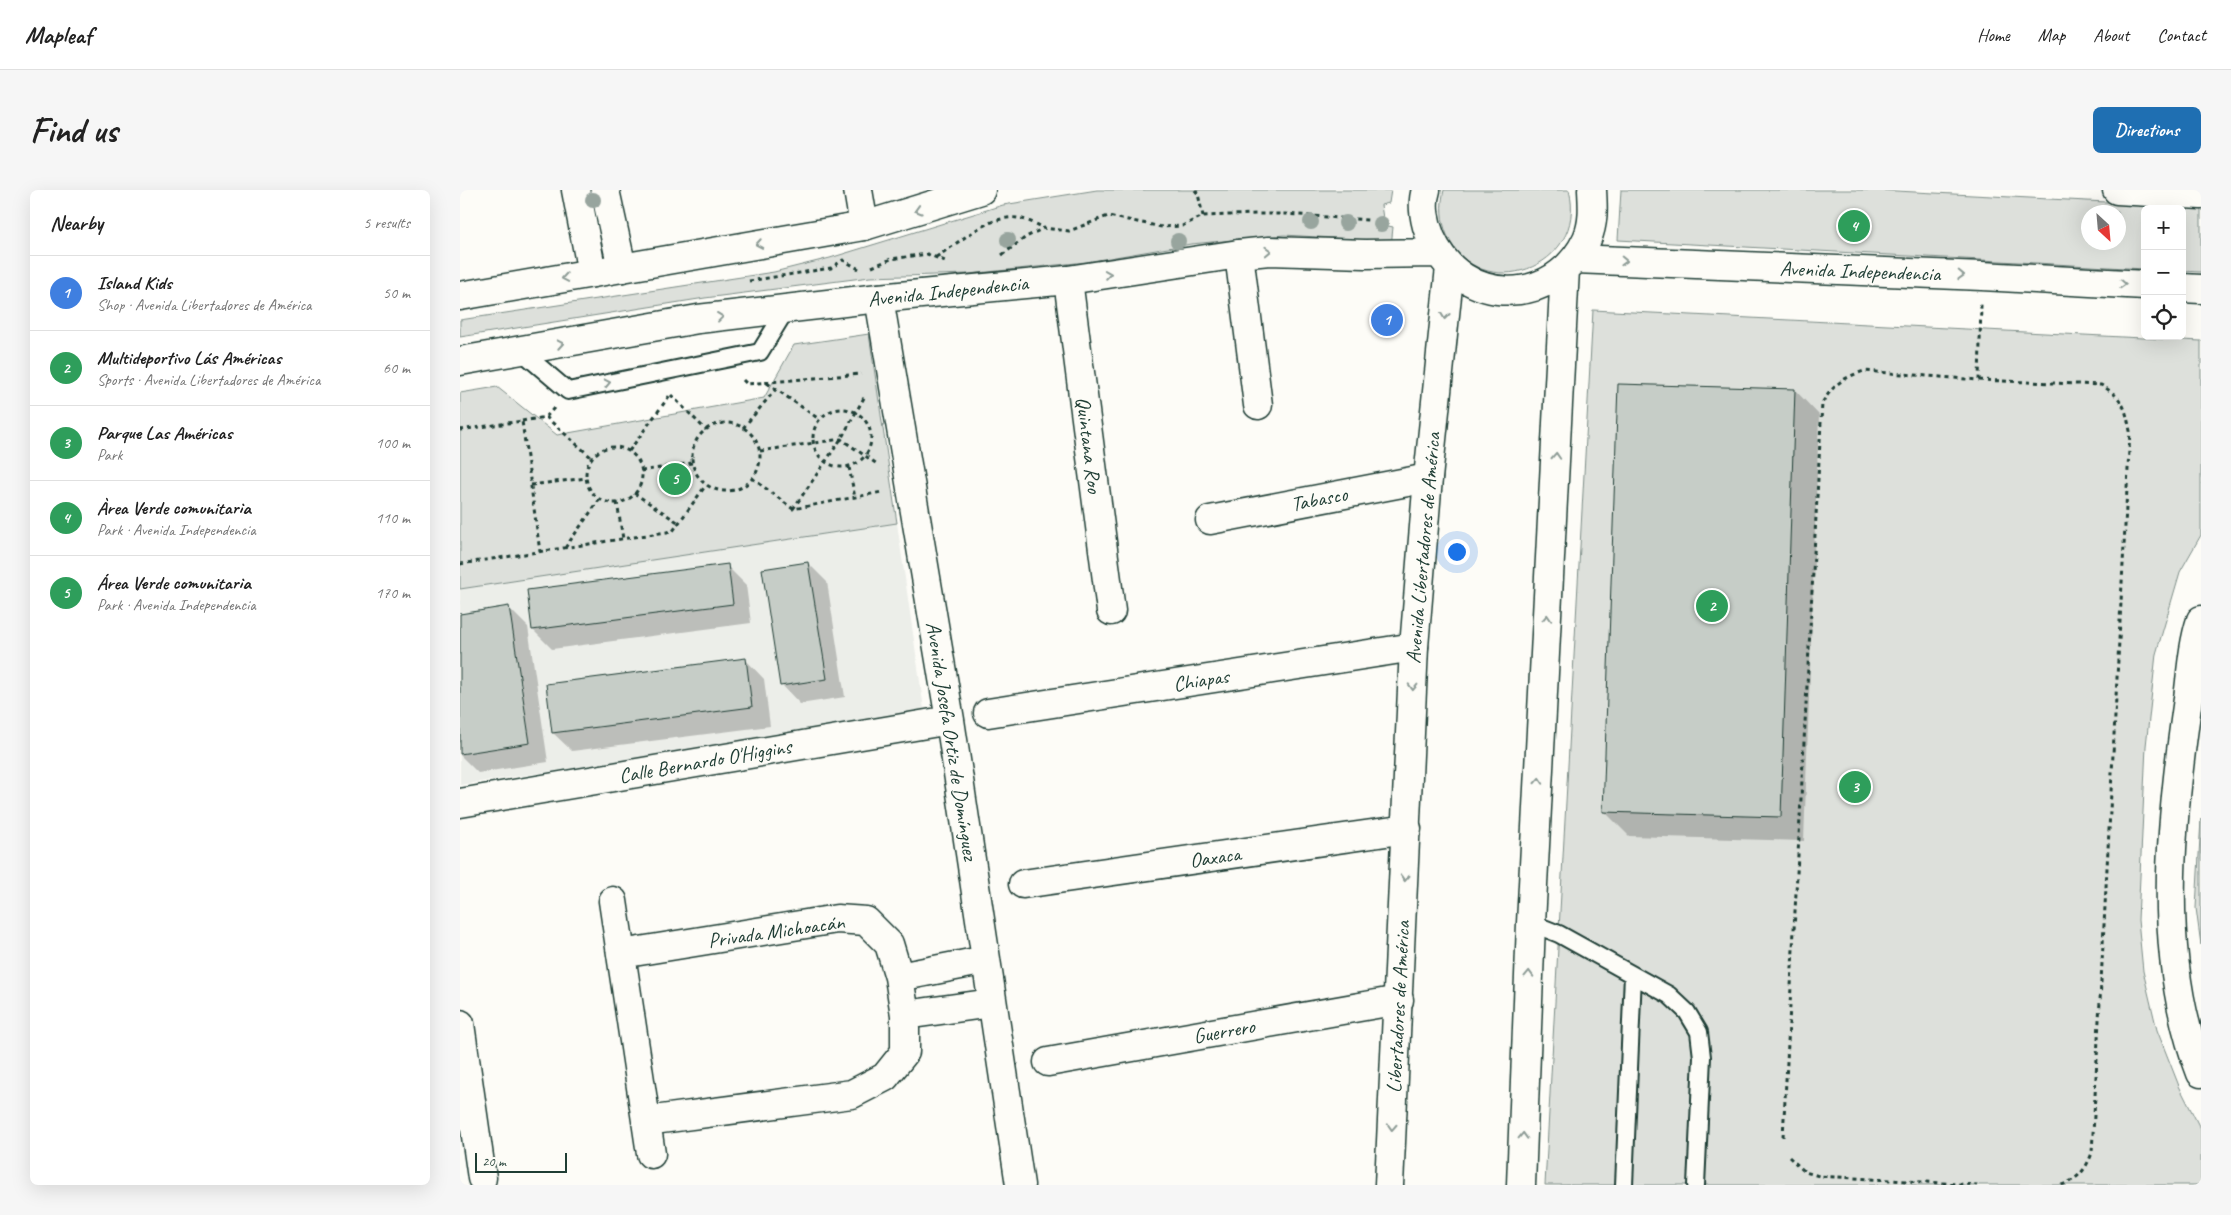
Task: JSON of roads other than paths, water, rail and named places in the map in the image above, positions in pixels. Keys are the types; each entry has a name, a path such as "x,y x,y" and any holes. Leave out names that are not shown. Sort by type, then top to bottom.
{"street":[{"path":"576,190 592,274"},
{"path":"605,190 622,268"},
{"path":"858,190 864,226"},
{"path":"460,296 864,226 981,190"},
{"path":"1426,190 1424,196 1426,226 1444,260 1466,280 1486,288 1507,291 1528,288 1541,283 1570,264 1588,238 1594,214 1592,190"},
{"path":"2117,190 2201,195"},
{"name":"Avenida Independencia","path":"460,361 698,319 879,298 1068,280 1239,254 1270,251 1365,254 1444,260"},
{"path":"1239,254 1258,405"},
{"name":"Avenida Libertadores de América","path":"1407,829 1414,647 1444,260"},
{"path":"1521,1185 1531,923 1570,264"},
{"name":"Avenida Independencia","path":"1570,264 1982,276 2141,285"},
{"name":"Quintana Roo","path":"1068,280 1110,611"},
{"path":"2186,288 2201,289"},
{"name":"Avenida Josefa Ortiz de Domínguez","path":"879,298 884,364 910,487 950,720 1020,1185"},
{"name":"Tabasco","path":"1210,520 1428,478"},
{"path":"2201,620 2177,773 2170,913 2178,989 2195,1058 2201,1074"},
{"name":"Chiapas","path":"988,713 1414,647"},
{"name":"Calle Bernardo O'Higgins","path":"460,803 950,720"},
{"name":"Oaxaca","path":"1023,884 1407,829"},
{"name":"Libertadores de América","path":"1389,1185 1407,829"},
{"path":"613,901 651,1154"},
{"name":"Privada Michoacán","path":"621,954 837,919 866,921 888,944 899,977 905,1015 905,1052 885,1077 852,1094 646,1121"},
{"path":"899,977 986,960"},
{"name":"Guerrero","path":"1048,1062 1399,1000"},
{"path":"905,1015 992,1002"},
{"path":"460,1024 469,1151 482,1178"}],"lane":[{"path":"521,351 568,391 760,352 787,308"},
{"path":"1531,923 1559,934 1633,975 1668,995 1687,1012 1699,1032 1702,1057 1696,1185"},
{"path":"1624,1185 1633,975"}],"place":[{"name":"Àrea Verde comunitaria","path":"1854,226"},
{"name":"Island Kids","path":"1387,320"},
{"name":"Área Verde comunitaria","path":"675,479"},
{"name":"Multideportivo Lás Américas","path":"1712,606"},
{"name":"Parque Las Américas","path":"1855,787"}]}
